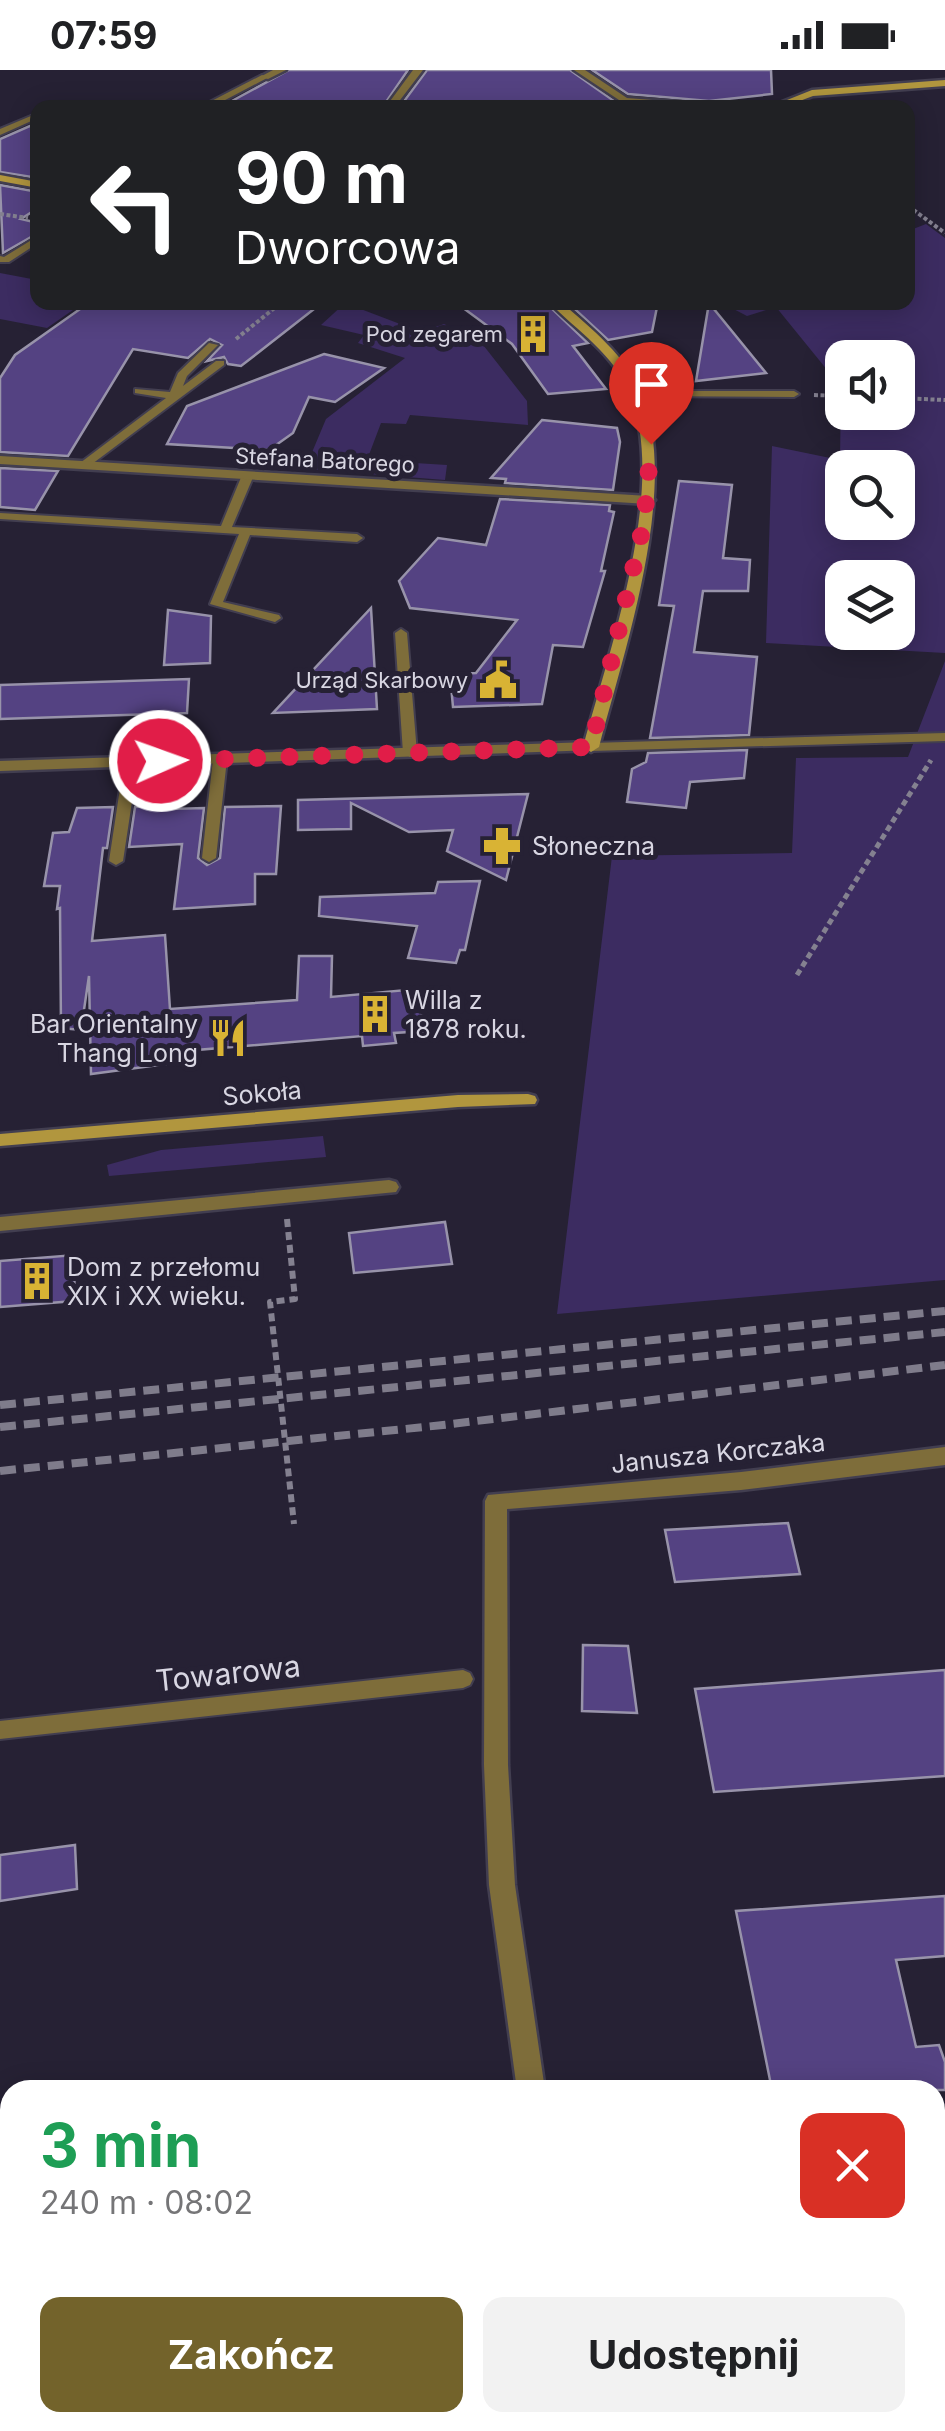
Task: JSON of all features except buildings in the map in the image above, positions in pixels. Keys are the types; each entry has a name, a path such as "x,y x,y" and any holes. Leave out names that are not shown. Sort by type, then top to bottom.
{"street":[{"path":"266,77 281,70"},
{"path":"395,100 418,70"},
{"path":"580,70 625,100"},
{"path":"793,100 812,93 941,83"},
{"path":"0,178 30,184"},
{"path":"0,766 591,747 648,500 651,444 637,394 617,364 562,310"},
{"name":"Stefana Batorego","path":"0,460 648,500"},
{"name":"Sokoła","path":"0,1140 458,1101 528,1100"},
{"path":"0,1224 389,1187"},
{"name":"Janusza Korczaka","path":"531,2080 502,1885 496,1765 496,1501 740,1480 945,1456"}],"lane":[{"path":"219,100 266,77"},
{"path":"0,132 30,119"},
{"path":"0,258 6,260 30,244"},
{"path":"174,396 182,375 219,347"},
{"path":"84,465 220,363"},
{"path":"140,391 174,396"},
{"path":"637,394 794,394"},
{"path":"225,530 248,475"},
{"path":"0,516 357,538"},
{"path":"246,531 216,604 275,618"},
{"path":"402,633 410,753"},
{"path":"591,747 941,743"},
{"path":"209,858 220,759"},
{"path":"116,861 131,762"},
{"name":"Towarowa","path":"0,1730 463,1680"}],"path":[{"path":"915,211 945,233"},
{"path":"0,214 30,217"},
{"path":"219,347 271,310"},
{"path":"915,399 945,400"},
{"path":"797,975 941,743"},
{"path":"286,1208 296,1299 270,1302 294,1524"}],"shaded area":[{"path":"926,224 945,238 945,653 891,650 915,650 915,560 825,560 825,646 766,643 772,446 825,457 825,540 915,540 915,450 840,450 840,430 915,430 915,340 825,340 825,367 778,310 915,310 915,228"},
{"path":"0,273 30,279 30,310 73,310 47,328 0,319"},
{"path":"337,310 363,310 421,332 444,324 480,341 527,401 528,425 410,415 406,424 381,423 367,460 447,465 445,480 305,469 326,419 405,358 358,343 364,335 321,325"},
{"path":"735,310 766,310 747,316"},
{"path":"945,661 945,1280 557,1314 612,856 792,853 796,758 908,757"},
{"path":"323,1136 326,1157 109,1176 107,1165 161,1150"}],"railway":[{"path":"0,1405 945,1311"},
{"path":"0,1427 945,1332"},
{"path":"0,1471 443,1425 945,1365"}],"place":[{"name":"Pod zegarem","path":"533,334"},
{"name":"Urząd Skarbowy","path":"498,680"},
{"name":"Słoneczna","path":"502,846"},
{"name":"Willa z 1878 roku.","path":"375,1014"},
{"name":"Bar Orientalny Thang Long","path":"228,1038"},
{"name":"Dom z przełomu XIX i XX wieku.","path":"37,1281"}],"route":[{"path":"160,761 591,747 644,523 651,485 651,444"}]}
